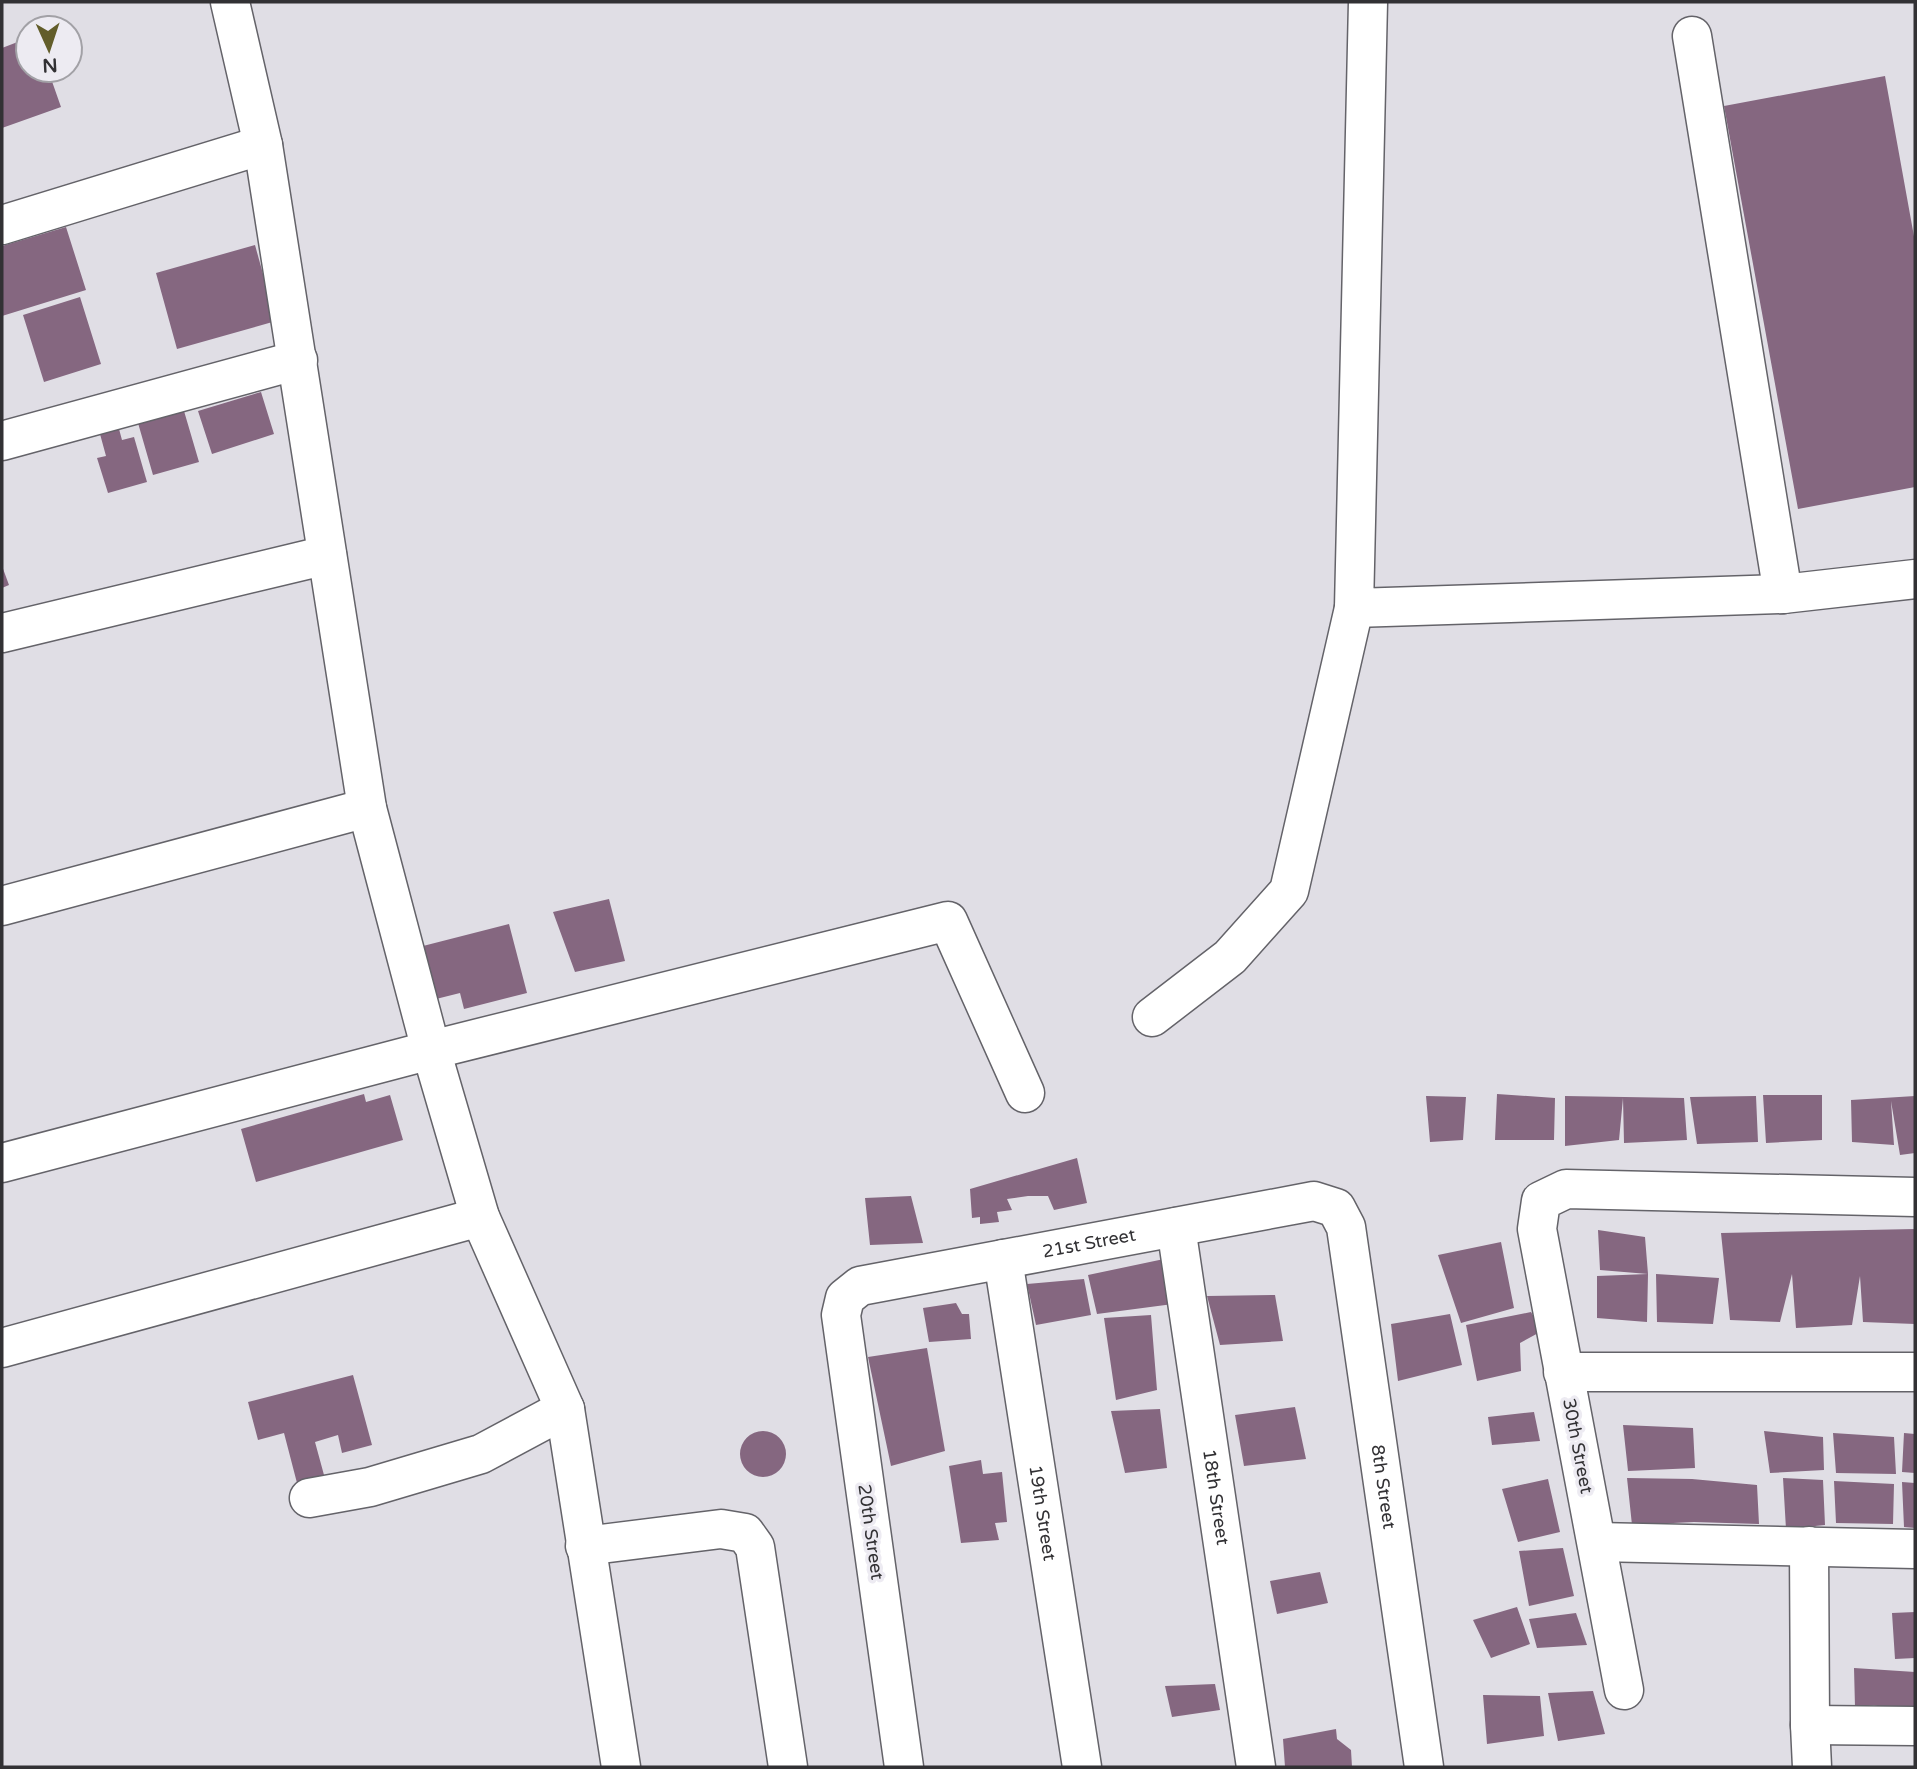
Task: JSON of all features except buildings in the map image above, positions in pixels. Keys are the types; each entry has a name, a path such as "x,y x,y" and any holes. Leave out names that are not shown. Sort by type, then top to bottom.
{"street":[{"path":"230,2 262,145 367,808 431,1050 480,1217 565,1409 621,1767"},
{"path":"1152,1017 1230,957 1289,891 1354,608 1368,2"},
{"path":"1692,36 1783,594"},
{"path":"2,225 262,145"},
{"path":"2,441 298,360"},
{"path":"2,633 327,555"},
{"path":"1354,608 1783,594 1915,579"},
{"path":"2,906 367,808"},
{"path":"2,1163 431,1050 948,921 1025,1093"},
{"name":"30th Street","path":"1624,1690 1537,1229 1541,1201 1566,1189 1915,1197"},
{"name":"21st Street","path":"845,1298 860,1286 1314,1201 1336,1208"},
{"name":"8th Street","path":"1336,1208 1346,1227 1424,1767"},
{"path":"2,1348 480,1217"},
{"name":"18th Street","path":"1176,1227 1256,1767"},
{"name":"19th Street","path":"1003,1259 1082,1767"},
{"name":"20th Street","path":"845,1298 841,1315 904,1767"},
{"path":"1563,1372 1915,1372"},
{"path":"309,1499 370,1486 481,1454 565,1409"},
{"path":"585,1546 721,1529 745,1533 755,1547 788,1767"},
{"path":"1597,1542 1915,1549"},
{"path":"1809,1546 1812,1767"},
{"path":"1810,1725 1915,1726"}]}
